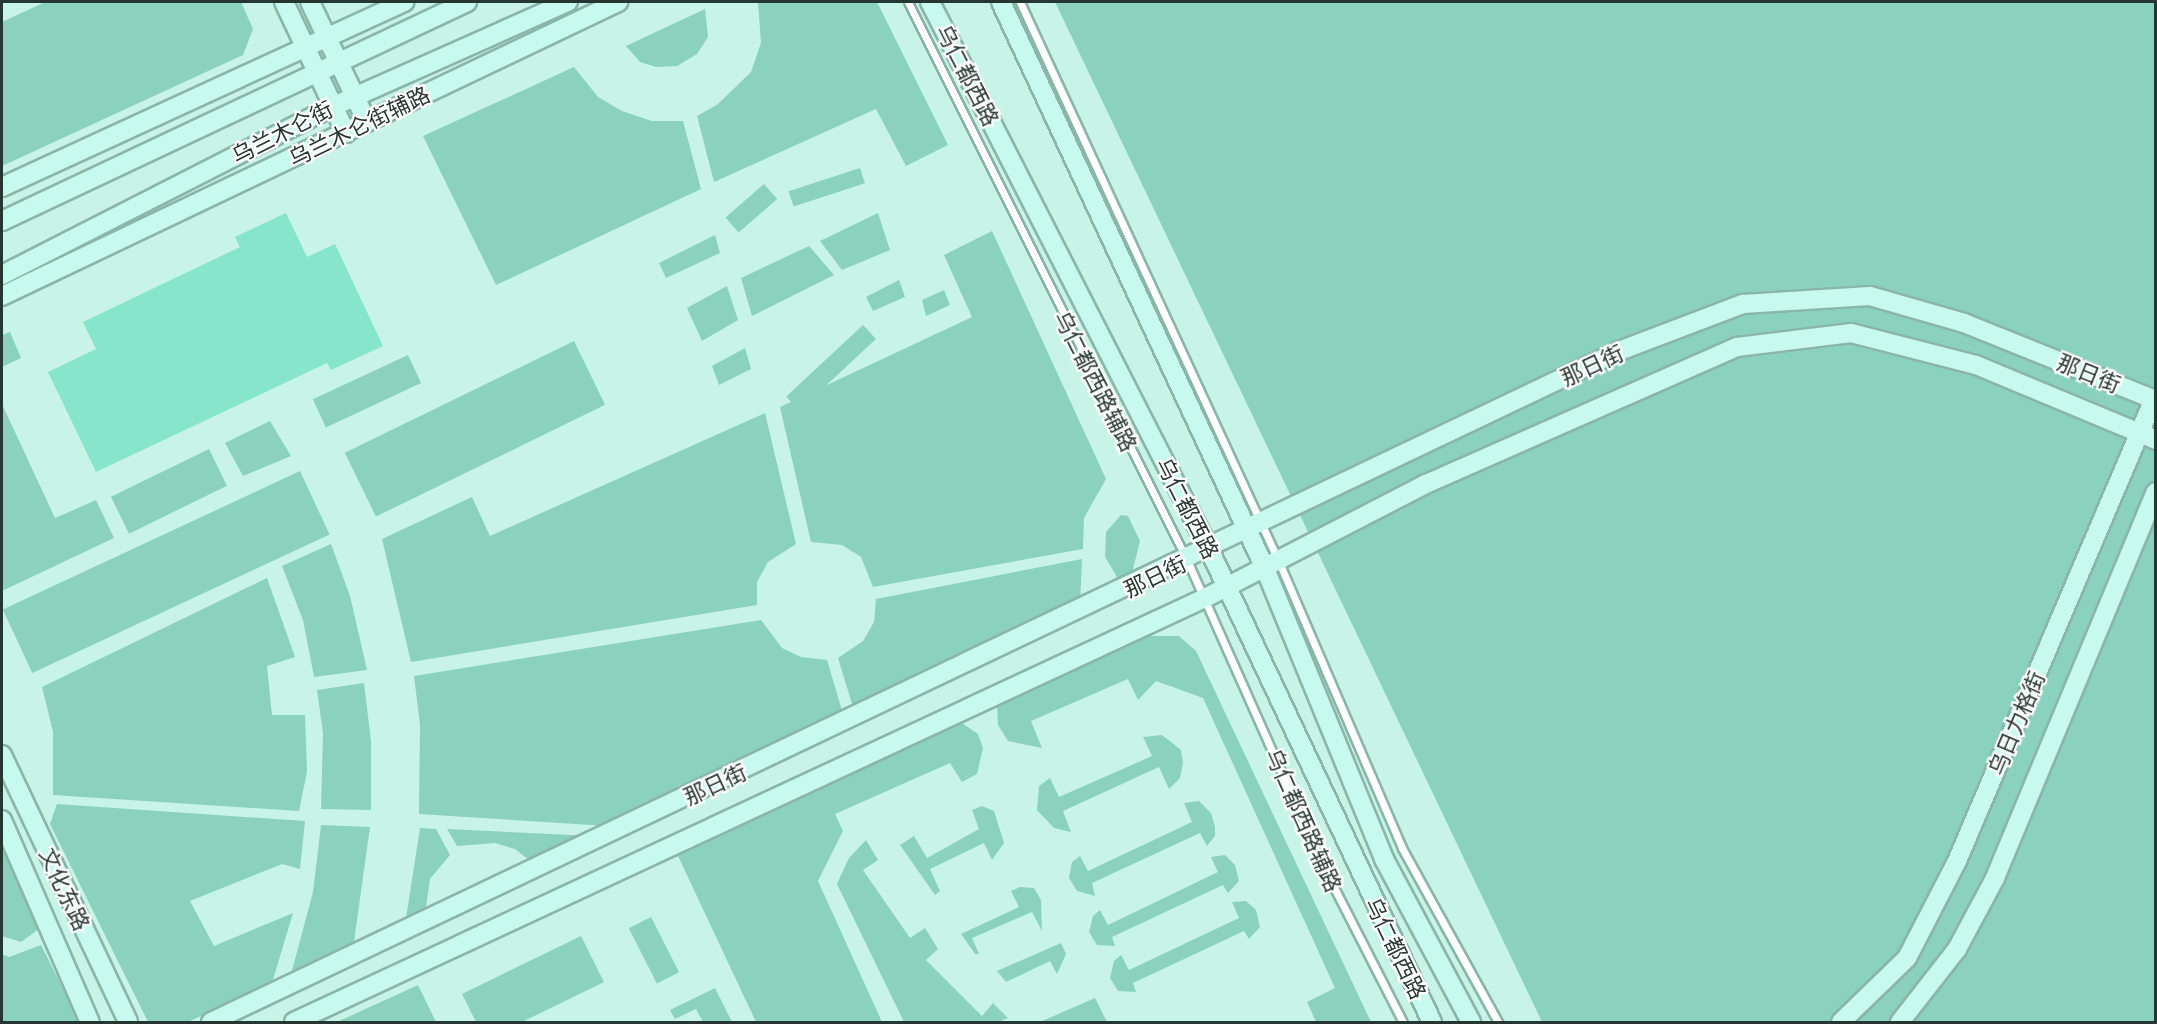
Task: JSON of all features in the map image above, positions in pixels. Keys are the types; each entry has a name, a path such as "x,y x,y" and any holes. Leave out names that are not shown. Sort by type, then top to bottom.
{"street":[{"path":"284,2 346,133"},
{"path":"310,2 367,122"},
{"path":"2,187 404,2"},
{"name":"乌兰木仑街","path":"2,221 467,2"},
{"name":"乌兰木仑街","path":"2,274 354,96 568,2"},
{"name":"乌兰木仑街辅路","path":"2,296 618,2"},
{"name":"乌仁都西路","path":"930,2 1227,585 1432,1023"},
{"name":"乌仁都西路","path":"1001,2 1271,564 1384,859 1471,1023"},
{"name":"那日街","path":"211,1023 1187,560 1619,351 1743,304 1870,296 1964,324 2155,400"},
{"name":"那日街","path":"294,1023 1205,598 1426,484 1737,346 1851,333 1976,365 2147,437"},
{"name":"乌日力格街","path":"1841,1023 1907,958 1957,861 2147,437 2155,400"},
{"name":"乌日力格街","path":"1900,1023 1958,949 1995,878 2156,492"},
{"name":"文化东路","path":"2,755 128,1023"},
{"name":"文化东路","path":"2,820 90,1023"}],"lane":[{"name":"乌仁都西路辅路","path":"908,2 1187,560 1323,866 1403,1023"},
{"path":"1020,2 1254,527"},
{"path":"1271,564 1402,848 1498,1023"}],"green space":[{"path":"45,2 241,2 253,29 243,55 2,166 2,22"},
{"path":"758,2 877,2 948,145 906,166 876,109 714,182 697,116 718,104 751,72 761,43"},
{"path":"1055,2 2155,2 2155,1022 1542,1022"},
{"path":"705,9 708,37 697,54 677,66 656,67 640,62 626,46"},
{"path":"574,67 598,97 622,111 652,121 683,121 701,189 496,285 423,136"},
{"path":"860,168 865,183 794,206 789,191"},
{"path":"764,184 777,199 739,233 726,217"},
{"path":"878,213 890,250 842,270 820,241"},
{"path":"992,231 1106,479 1084,518 1083,549 873,587 861,557 842,545 811,542 780,407 972,317 944,255"},
{"path":"715,235 720,253 666,278 659,263"},
{"path":"809,246 834,275 752,316 741,278"},
{"path":"899,280 905,297 873,311 866,297"},
{"path":"727,286 738,320 702,341 687,308"},
{"path":"944,290 950,305 926,316 922,300"},
{"path":"863,325 876,339 799,411 786,397"},
{"path":"10,332 21,358 2,367 2,335"},
{"path":"574,341 605,405 376,517 345,453"},
{"path":"745,348 751,369 719,385 712,366"},
{"path":"408,355 421,383 326,427 313,399"},
{"path":"2,404 55,518 96,500 114,538 2,591"},
{"path":"765,413 796,544 768,562 757,582 757,605 411,662 382,539 472,497 490,536"},
{"path":"270,421 291,456 243,476 225,443"},
{"path":"209,449 227,486 129,534 111,497"},
{"path":"300,471 330,534 32,673 3,610"},
{"path":"1121,515 1128,516 1140,541 1132,573 1120,582 1105,557 1106,532"},
{"path":"331,544 350,596 367,670 314,677 303,620 282,566"},
{"path":"1082,559 1080,604 854,710 838,658 863,641 874,622 876,599"},
{"path":"267,578 295,657 267,666 272,715 305,715 307,772 299,811 53,795 53,732 42,687"},
{"path":"761,620 782,648 801,657 827,660 843,714 607,826 419,814 420,725 414,676"},
{"path":"1150,636 1179,636 1196,651 1371,1022 1316,1022 1307,1002 1335,988 1203,698 1156,681 1138,700 1128,679 1031,721 1042,748 1008,741 998,725 997,706"},
{"path":"364,683 371,741 371,810 321,809 323,733 317,690"},
{"path":"962,723 978,734 983,748 977,774 962,782 950,763 835,814 843,831 818,881 882,1022 756,1022 678,856"},
{"path":"1162,735 1181,750 1183,763 1180,778 1169,789 1159,767 1063,811 1071,832 1054,828 1037,810 1039,786 1050,778 1059,797 1152,756 1143,737"},
{"path":"1199,801 1211,813 1215,827 1215,836 1207,846 1200,833 1092,883 1095,896 1077,891 1069,878 1072,862 1080,856 1088,871 1192,822 1184,803"},
{"path":"57,804 305,821 300,869 282,864 190,901 214,946 293,913 272,983 188,1022 148,1022 50,824"},
{"path":"982,806 994,811 1004,843 992,860 984,843 930,869 940,891 935,895 900,845 914,836 927,858 979,829 972,810"},
{"path":"321,825 370,827 353,949 290,978 313,892"},
{"path":"420,828 436,829 450,855 430,879 425,915 405,925"},
{"path":"447,829 593,836 533,863 515,849 495,843 457,846"},
{"path":"866,840 878,860 863,870 910,938 925,928 938,949 926,960 982,1016 993,1003 1008,1018 998,1022 904,1022 837,884 849,858"},
{"path":"2,847 39,929 21,942 2,936"},
{"path":"1225,855 1235,865 1239,881 1228,893 1223,885 1112,937 1115,946 1097,945 1089,932 1093,916 1100,910 1108,925 1218,872 1211,857"},
{"path":"1020,887 1034,888 1041,900 1042,931 1032,912 972,938 979,954 975,954 961,934 1019,907 1011,891"},
{"path":"1246,901 1256,910 1260,927 1249,939 1244,931 1133,983 1136,992 1118,991 1110,978 1114,961 1121,955 1129,970 1239,918 1232,902"},
{"path":"651,917 679,972 657,984 629,928"},
{"path":"581,936 604,982 522,1022 476,1022 462,994"},
{"path":"1061,943 1066,954 1057,974 1050,961 1006,982 997,971"},
{"path":"41,945 80,1022 2,1022 2,954 9,957"},
{"path":"418,985 436,1022 337,1022"},
{"path":"715,988 732,1022 703,1022 696,1009 675,1019 670,1010"},
{"path":"1095,998 1107,1022 1040,1022"}],"building":[{"path":"286,213 307,257 335,244 383,346 331,370 327,363 96,472 48,372 96,349 83,322 240,247 235,237"}]}
